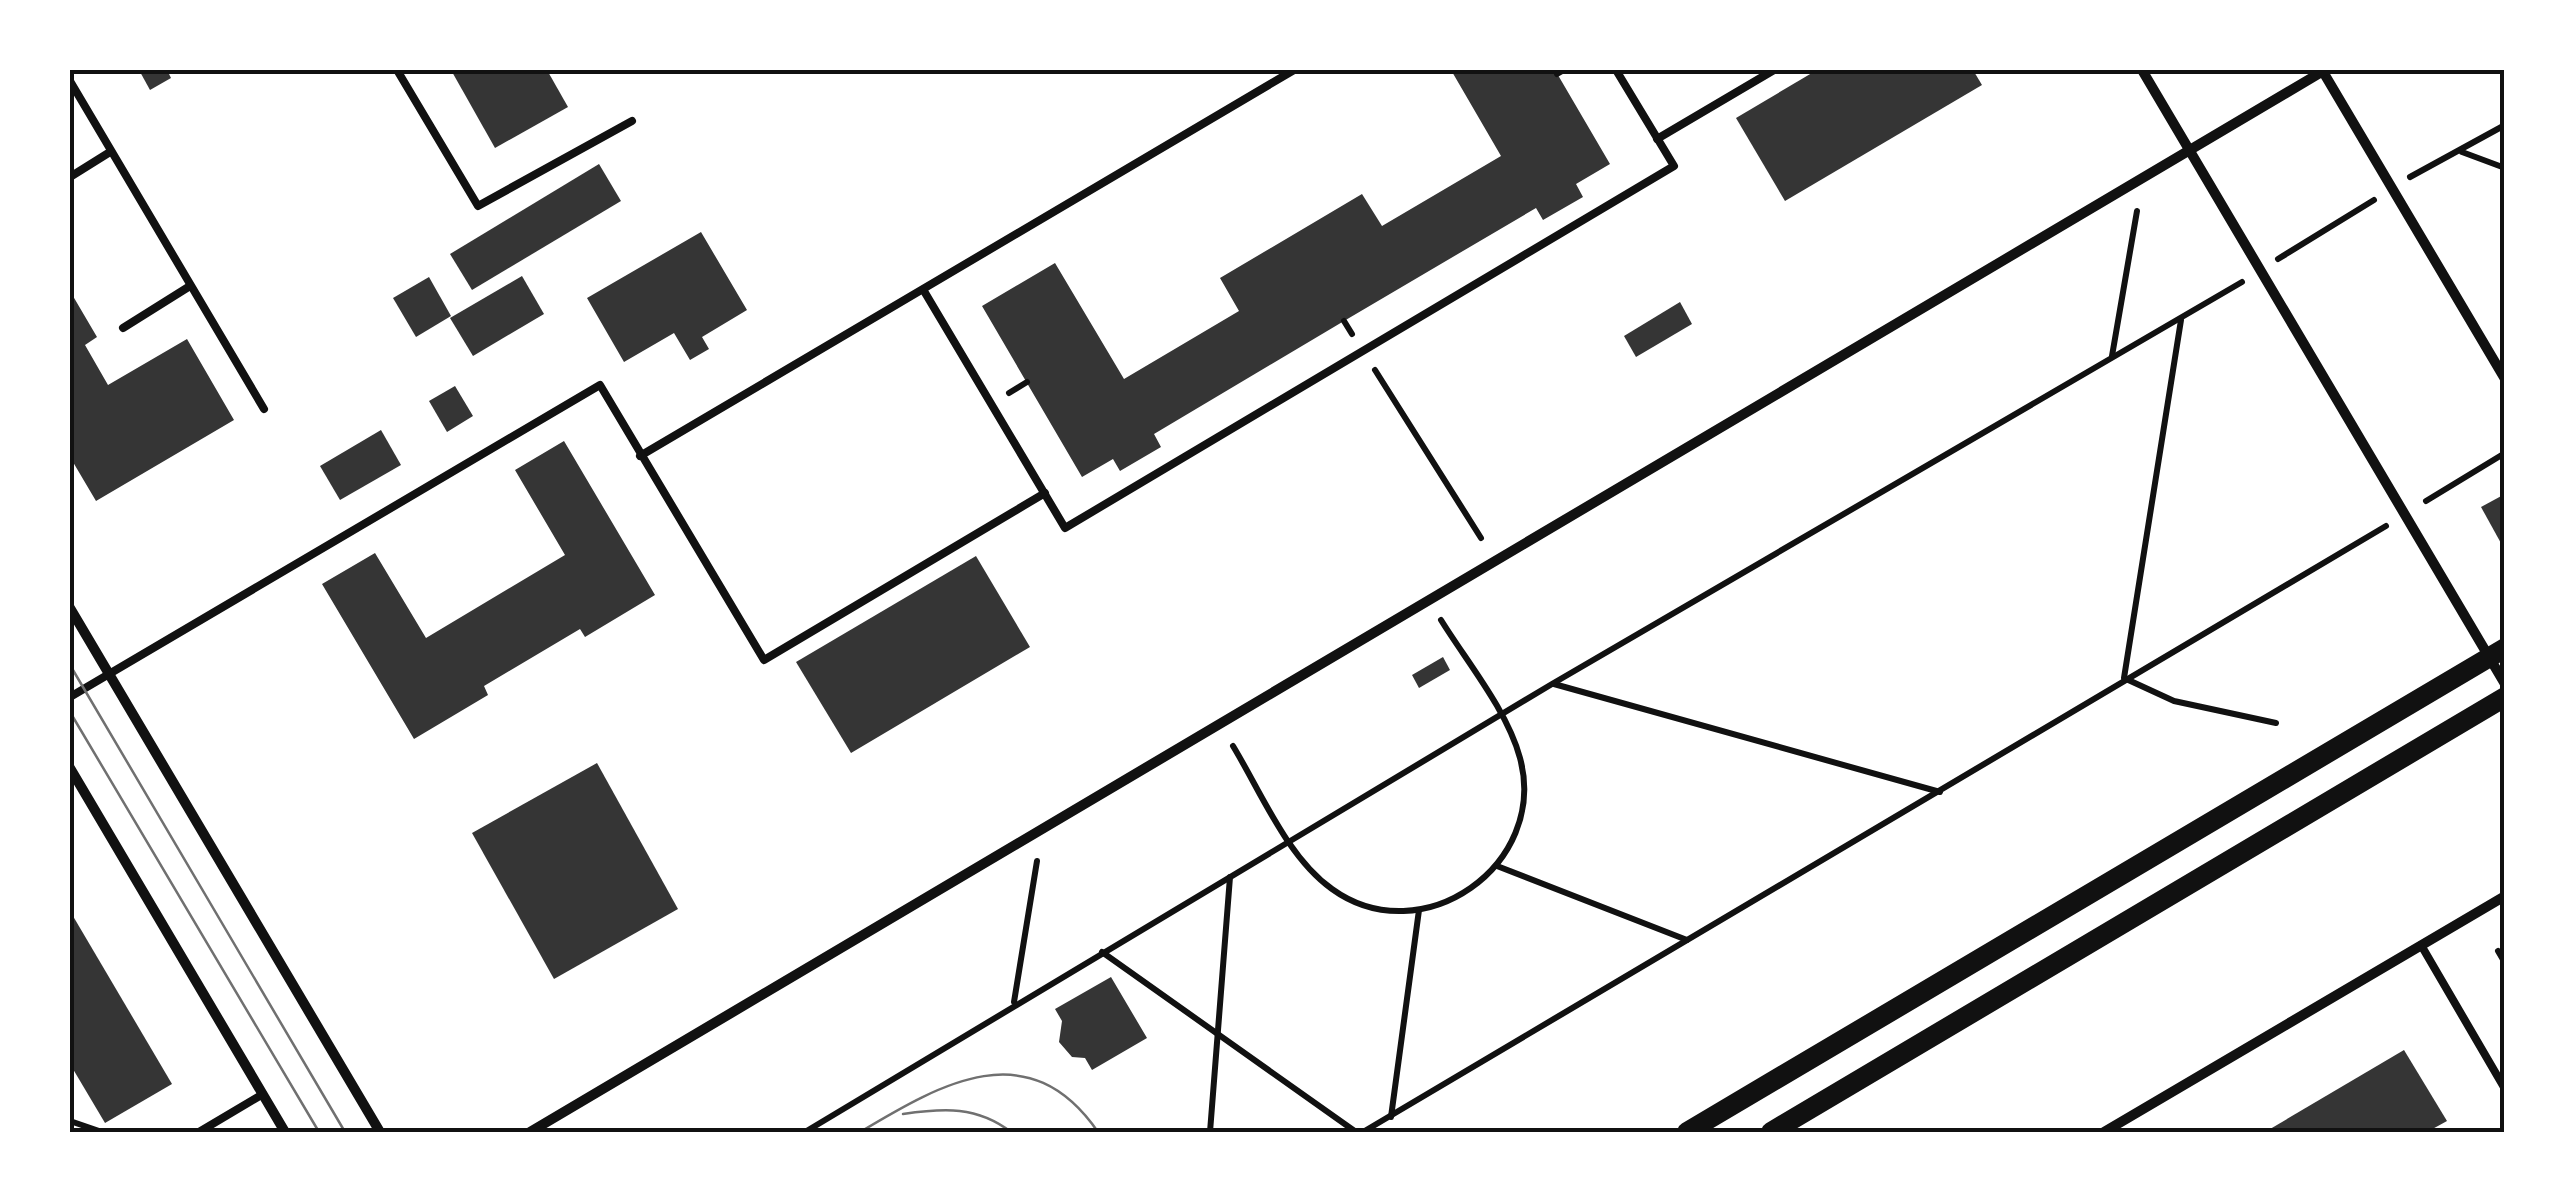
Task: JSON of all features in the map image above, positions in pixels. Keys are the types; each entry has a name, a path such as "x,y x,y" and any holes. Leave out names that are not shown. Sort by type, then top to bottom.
{"main road":[{"path":"1687,1132 2497,653"},
{"path":"1771,1132 2505,698"}],"street":[{"path":"2142,70 2497,653 2505,684"},
{"path":"530,1132 2323,70 2505,379"},
{"path":"70,608 380,1132"},
{"path":"70,768 285,1132"},
{"path":"2104,1132 2505,896"}],"lane":[{"path":"398,70 478,206 632,121"},
{"path":"640,456 1294,70"},
{"path":"924,291 1065,528 1674,166 1616,70"},
{"path":"1657,139 1774,70"},
{"path":"70,81 264,409"},
{"path":"70,177 110,152"},
{"path":"123,328 190,286"},
{"path":"70,697 600,386 764,660 1045,493"},
{"path":"2421,945 2505,1089"},
{"path":"199,1132 263,1094"}],"path":[{"path":"2428,167 2505,125"},
{"path":"2460,152 2505,168"},
{"path":"2112,357 2138,217 2135,182"},
{"path":"2283,256 2378,197"},
{"path":"805,1132 1014,1003 1552,684 2232,288"},
{"path":"2124,678 2181,319"},
{"path":"1344,321 1481,538"},
{"path":"2436,495 2505,453"},
{"path":"1102,952 1360,1132 2376,532"},
{"path":"1219,724 1303,860 1334,891 1375,908 1419,910 1454,900 1496,866 1510,848 1523,804 1520,759 1500,718 1429,600"},
{"path":"2124,678 2174,701 2276,723"},
{"path":"1552,684 1940,792"},
{"path":"1014,1003 1042,829"},
{"path":"1496,866 1688,940"},
{"path":"1210,1132 1230,876"},
{"path":"1391,1117 1419,910"},
{"path":"2498,951 2505,963"},
{"path":"70,1121 102,1132"}],"building":[{"path":"139,70 167,70 171,78 150,90"},
{"path":"451,70 547,70 568,107 495,148"},
{"path":"1451,70 1555,70 1610,164 1576,184 1583,197 1543,220 1536,208 1154,434 1161,447 1120,471 1113,459 1082,477 982,306 1055,263 1124,379 1239,311 1220,278 1362,194 1382,226 1501,156"},
{"path":"1817,70 1973,70 1982,85 1785,201 1736,118"},
{"path":"599,164 621,201 472,290 450,254"},
{"path":"701,232 747,310 702,337 709,349 690,360 674,333 624,362 587,298"},
{"path":"522,276 544,314 473,356 450,318"},
{"path":"429,277 451,316 416,337 393,298"},
{"path":"70,291 97,337 85,345 108,385 187,339 234,420 96,501 70,457"},
{"path":"1680,302 1692,324 1636,357 1624,336"},
{"path":"455,386 473,416 447,432 429,401"},
{"path":"381,430 401,465 340,500 320,466"},
{"path":"564,441 655,595 585,637 580,629 484,686 488,695 414,739 322,584 375,553 426,638 565,555 515,470"},
{"path":"2505,494 2505,543 2502,545 2481,507"},
{"path":"976,556 1030,647 851,753 796,662"},
{"path":"1443,657 1450,670 1419,688 1412,675"},
{"path":"597,763 678,909 554,979 472,833"},
{"path":"70,911 172,1084 105,1123 70,1064"},
{"path":"1111,977 1147,1038 1092,1070 1085,1058 1072,1057 1059,1042 1062,1021 1055,1009"},
{"path":"2404,1050 2447,1121 2427,1132 2265,1132"}],"tram line":[{"path":"70,665 345,1132"},
{"path":"70,712 319,1132"},
{"path":"860,1132 953,1084 984,1076 1014,1075 1043,1083 1071,1101 1098,1132"},
{"path":"903,1114 973,1113 1011,1132"}]}
